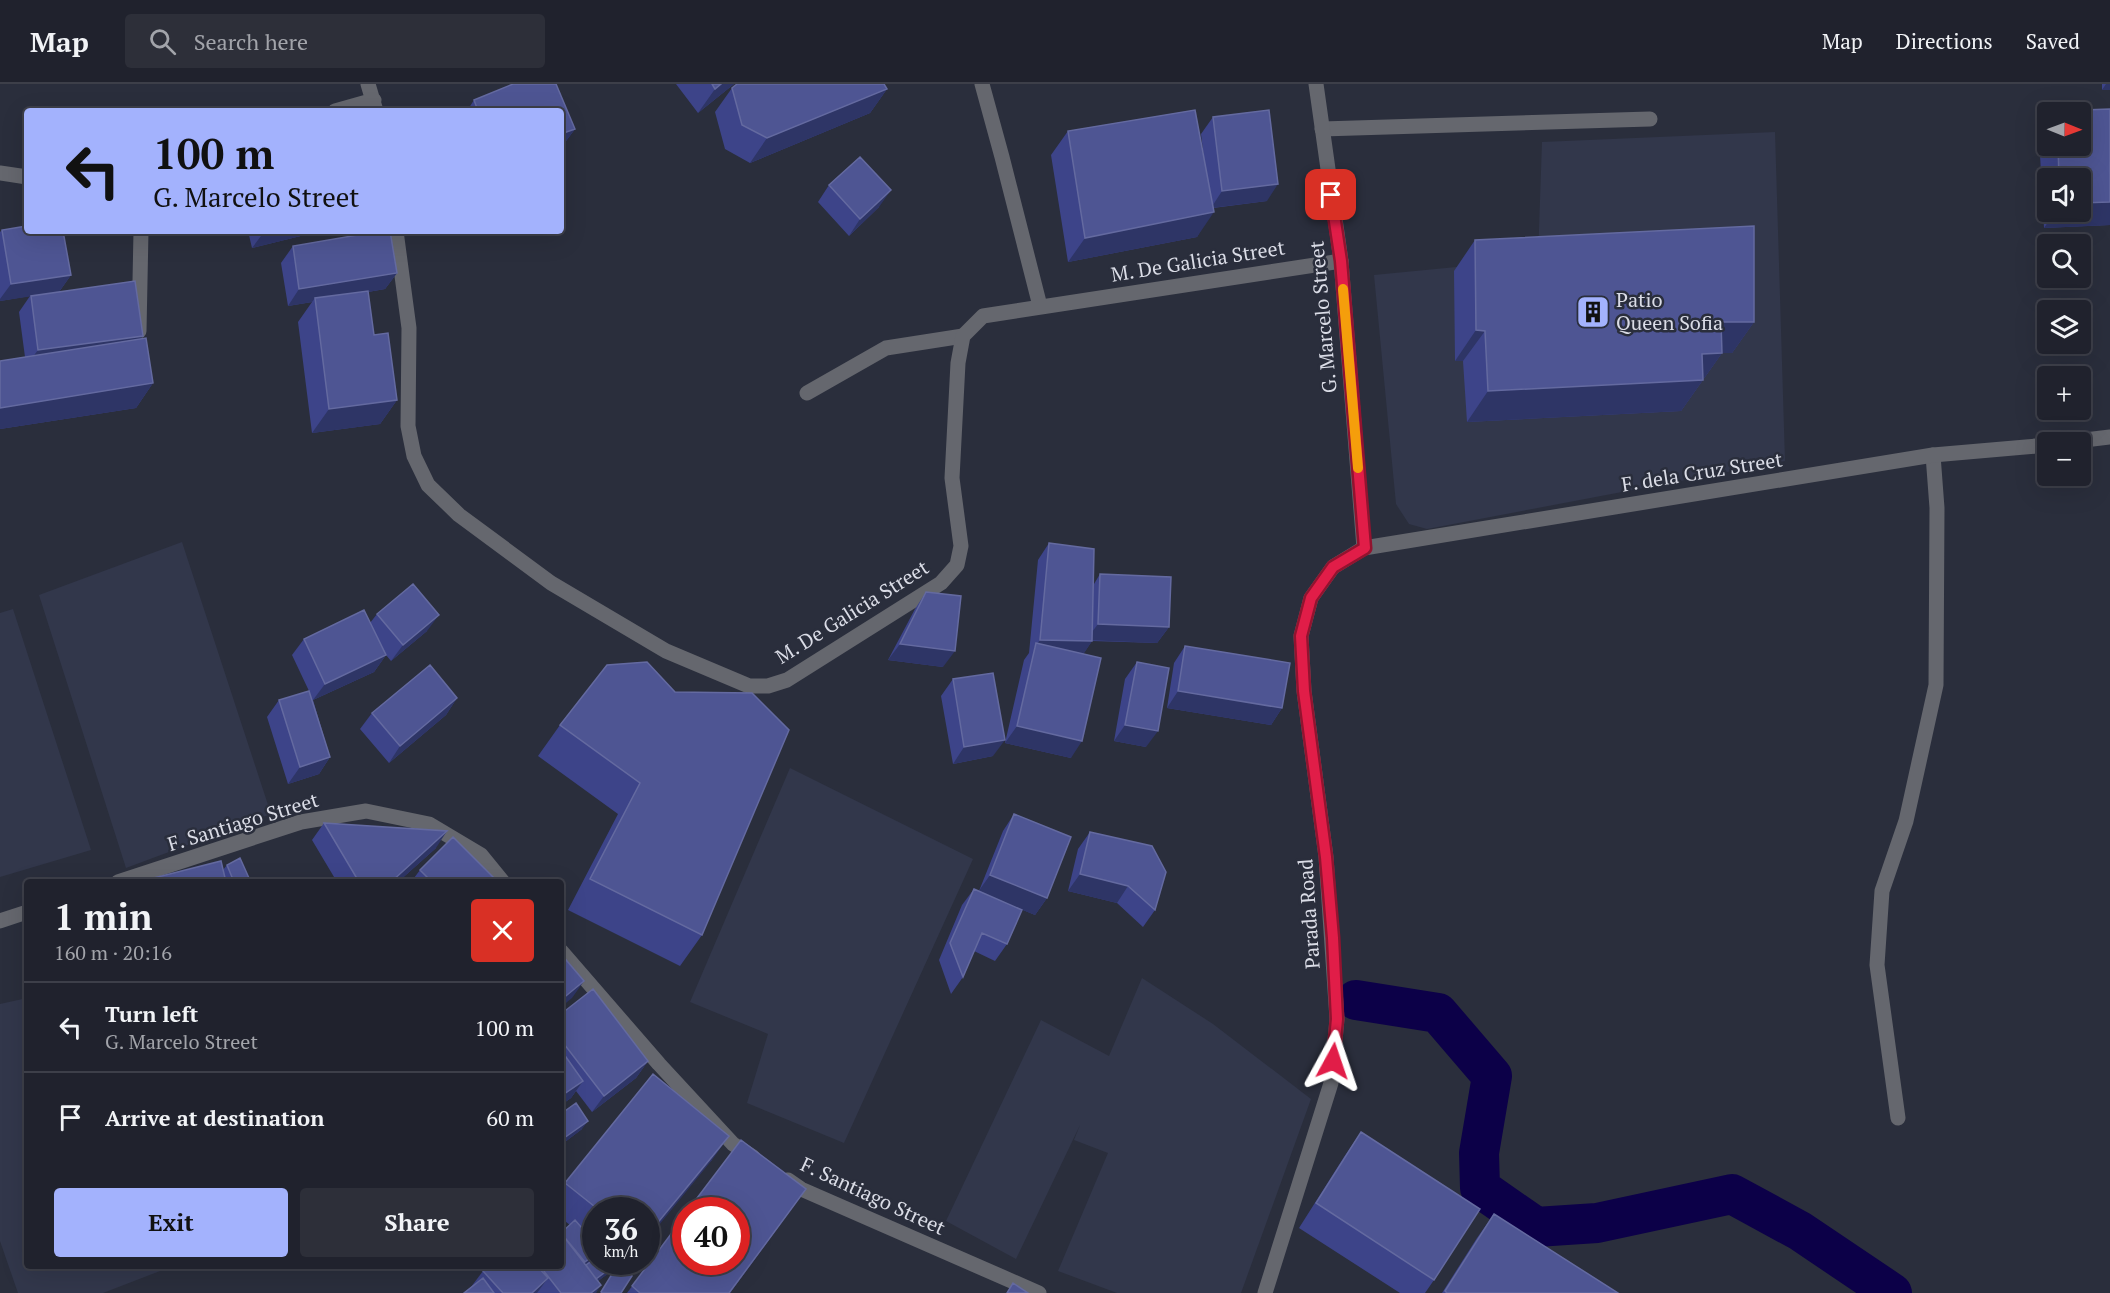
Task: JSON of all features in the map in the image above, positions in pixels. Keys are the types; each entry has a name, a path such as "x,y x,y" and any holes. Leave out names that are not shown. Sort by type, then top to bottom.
{"street":[{"path":"359,108 375,106 368,84"},
{"path":"981,84 1040,306"},
{"name":"G. Marcelo Street","path":"1316,84 1341,261 1365,548"},
{"path":"1322,129 1650,119"},
{"path":"0,173 24,177"},
{"path":"139,343 141,234"},
{"name":"M. De Galicia Street","path":"396,234 409,328 408,426 414,456 428,485 459,515 551,583 666,651 750,686 768,686 787,680 941,583 957,565 961,546 952,478 958,363 963,336 983,316 1341,261"},
{"path":"807,393 886,348 963,336"},
{"path":"2091,439 2110,437"},
{"name":"F. dela Cruz Street","path":"1365,548 1933,455 2037,446"},
{"path":"1898,1118 1877,965 1882,891 1906,821 1936,685 1937,508 1933,455"},
{"name":"Parada Road","path":"1265,1293 1331,1083 1337,1019 1326,857 1304,691 1301,636 1311,598 1333,567 1365,548"},
{"name":"F. Santiago Street","path":"127,879 301,822 366,811 429,824 481,855 501,879"},
{"path":"0,921 24,913"},
{"name":"F. Santiago Street","path":"564,954 659,1064 733,1144 801,1190 1039,1293"}],"shaded area":[{"path":"1775,132 1785,461 1427,529 1409,524 1396,504 1374,275 1538,259 1542,142"},
{"path":"182,542 271,814 126,868 39,595"},
{"path":"13,609 91,850 0,877 0,613"},
{"path":"790,768 973,859 844,1143 747,1103 768,1034 690,1002"},
{"path":"1142,978 1213,1024 1311,1099 1241,1293 1117,1293 1058,1271 1108,1153 1074,1140 1080,1125 1016,1259 946,1221 1041,1020 1109,1056"},
{"path":"24,999 24,1269 165,1269 103,1293 18,1293 0,1241 0,1004"}],"building":[{"path":"513,84 556,84 575,129 564,133 564,108 477,108 474,100"},
{"path":"737,84 884,84 887,89 767,138 742,125 732,88"},
{"path":"2110,109 2110,202 2091,203 2091,168 2059,168 2058,156 2091,156 2091,110"},
{"path":"1195,110 1214,212 1085,238 1068,131"},
{"path":"1269,110 1278,184 1222,191 1213,117"},
{"path":"860,157 891,190 860,219 829,185"},
{"path":"24,226 24,234 64,234 71,275 11,284 2,230"},
{"name":"Patio Queen Sofia","path":"1754,226 1754,322 1721,322 1722,353 1702,354 1703,380 1488,391 1485,331 1476,330 1475,240"},
{"path":"363,234 390,234 397,273 299,289 293,246"},
{"path":"135,281 143,336 38,350 31,296"},
{"path":"368,291 374,335 388,333 397,400 329,409 315,298"},
{"path":"146,338 153,383 0,408 0,361"},
{"path":"1049,543 1094,549 1092,641 1040,640"},
{"path":"1100,574 1171,577 1169,627 1098,624"},
{"path":"413,584 439,615 403,645 377,614"},
{"path":"926,592 961,596 955,651 900,644"},
{"path":"364,610 386,655 325,684 304,639"},
{"path":"1036,643 1101,658 1082,741 1017,726"},
{"path":"1185,646 1290,663 1282,708 1178,691"},
{"path":"647,662 675,692 752,693 789,730 702,935 590,879 640,783 560,725 607,665"},
{"path":"1137,662 1169,668 1158,731 1125,725"},
{"path":"430,665 457,698 400,746 372,713"},
{"path":"993,673 1005,740 964,747 953,679"},
{"path":"309,691 330,757 300,767 279,700"},
{"path":"1014,814 1071,837 1047,898 990,875"},
{"path":"324,823 447,831 394,879 357,879"},
{"path":"1090,832 1152,846 1166,872 1155,910 1128,886 1080,874"},
{"path":"453,837 495,879 429,879 420,870"},
{"path":"240,858 249,878 233,879 227,865"},
{"path":"221,861 225,879 150,879"},
{"path":"974,889 1022,910 1007,944 982,933 963,977 950,943"},
{"path":"564,958 584,981 564,998"},
{"path":"593,989 648,1061 604,1096 564,1044 564,1012"},
{"path":"564,1054 583,1081 564,1094"},
{"path":"653,1074 729,1136 679,1197 672,1197 672,1205 660,1220 660,1197 583,1197 565,1183"},
{"path":"576,1103 588,1121 564,1138 564,1112"},
{"path":"1361,1132 1480,1209 1434,1280 1316,1203"},
{"path":"741,1140 806,1189 750,1265 750,1197 698,1197"},
{"path":"1494,1214 1618,1293 1447,1293 1445,1291"},
{"path":"575,1220 582,1228 582,1258 564,1237 564,1230"},
{"path":"672,1233 672,1275 742,1275 729,1293 640,1293 632,1286 640,1275 660,1275 660,1249"},
{"path":"564,1237 582,1260 582,1275 593,1275 601,1285 591,1293 561,1293 542,1269 564,1269"},
{"path":"485,1269 540,1269 548,1278 532,1293 503,1293 483,1271"},
{"path":"611,1275 632,1276 621,1293 601,1292"},
{"path":"483,1278 494,1293 464,1293"},
{"path":"1013,1283 1028,1293 1007,1293"}],"waterway":[{"path":"1356,1000 1438,1013 1492,1076 1479,1153 1480,1188 1536,1227 1597,1223 1732,1194 1800,1231 1892,1293"}],"slow traffic":[{"path":"1343,289 1358,468"}],"place":[{"name":"Patio Queen Sofia","path":"1593,312"}],"route":[{"path":"1331,195 1341,261 1365,548 1333,567 1311,598 1301,636 1304,691 1326,857 1333,938 1337,1019 1333,1061"}]}
